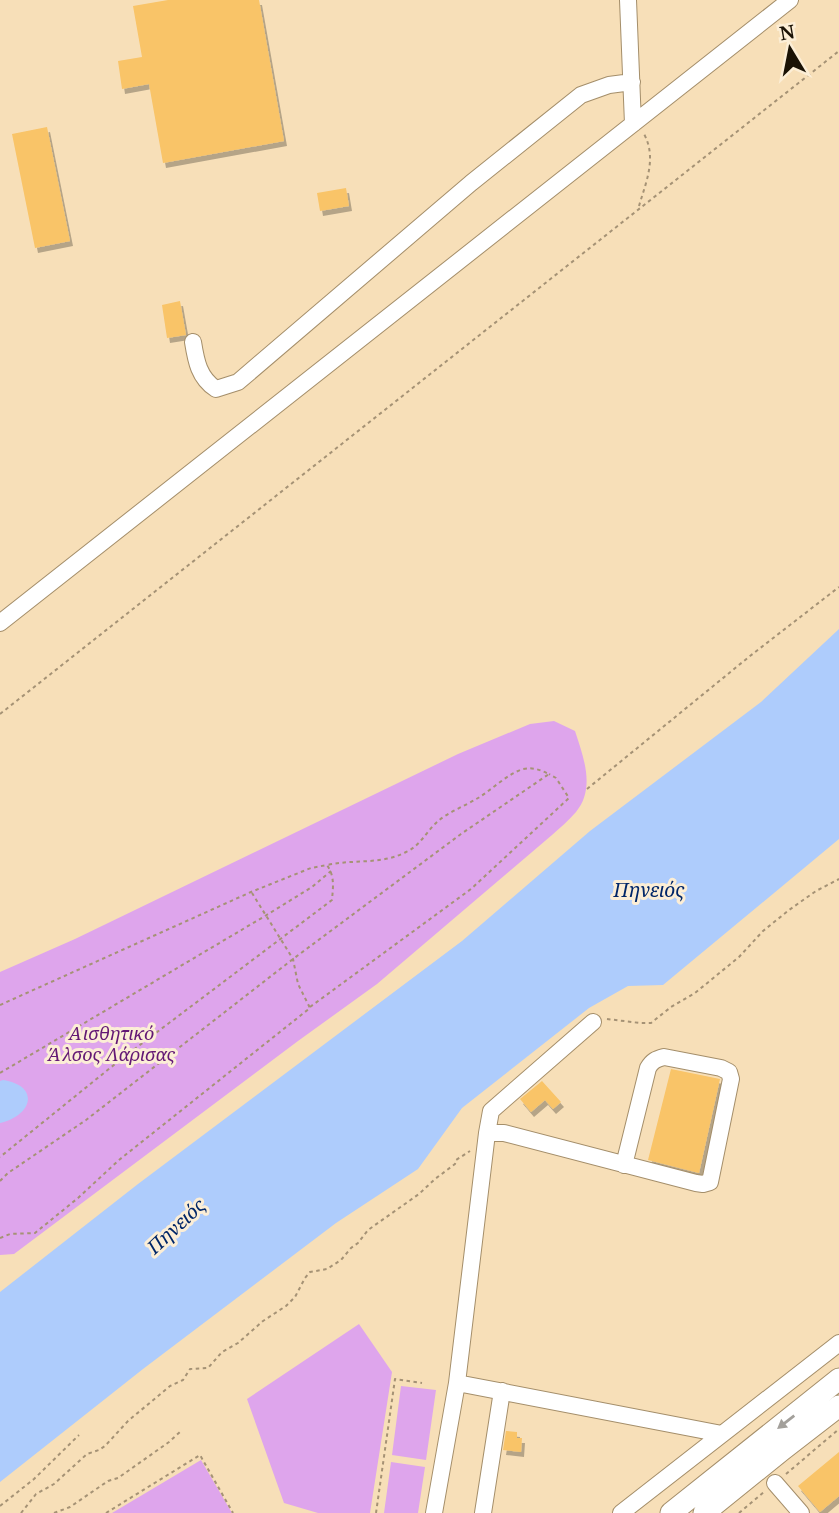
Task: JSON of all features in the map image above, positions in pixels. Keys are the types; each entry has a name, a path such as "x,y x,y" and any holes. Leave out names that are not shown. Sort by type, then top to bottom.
{"main road":[{"path":"671,1513 839,1380"},
{"path":"704,1513 839,1406"}],"street":[{"path":"628,0 633,124"},
{"path":"0,623 790,0"},
{"path":"193,342 197,363 206,382 216,388 238,382 450,201 580,95 609,85 632,82"},
{"path":"434,1513 457,1383 489,1118 493,1108 593,1022"},
{"path":"487,1133 504,1133 695,1184 702,1184 709,1182 732,1079 729,1072 664,1057 651,1062 624,1165"},
{"path":"621,1513 839,1343"},
{"path":"457,1383 722,1434"},
{"path":"483,1513 502,1391"},
{"path":"775,1483 801,1513"}],"path":[{"path":"0,714 839,51"},
{"path":"633,124 644,134 651,156 639,209"},
{"path":"587,789 839,586"},
{"path":"0,1005 251,892 311,868 339,862 389,860 410,851 422,841 436,822 482,796 512,773 534,768 549,774 556,778 569,798 471,889 310,1008 119,1160 78,1198 34,1233 10,1234 0,1238"},
{"path":"0,1181 8,1172 86,1120 461,834 549,774"},
{"path":"0,1157 120,1060 332,900 334,880 327,865"},
{"path":"0,1073 265,916 312,887 331,871"},
{"path":"593,1022 604,1019 651,1023 704,986 789,910 839,878"},
{"path":"251,892 293,960 298,984 310,1008"},
{"path":"21,1513 36,1494 54,1484 87,1454 105,1446 128,1421 170,1386 183,1380 190,1369 208,1368 222,1352 280,1311 295,1297 310,1272 327,1269 341,1260 368,1230 419,1194 473,1148"},
{"path":"376,1513 395,1378 422,1383"},
{"path":"739,1513 839,1429"},
{"path":"54,1513 70,1507 108,1481 118,1478 182,1430"},
{"path":"0,1506 34,1479 79,1435"},
{"path":"106,1513 200,1455 233,1513"}],"green space":[{"name":"Αισθητικό Άλσος Λάρισας","path":"554,721 575,731 586,772 587,782 582,803 567,821 377,984 14,1254 0,1255 0,972 75,939 458,754 530,724"},
{"path":"359,1324 392,1372 370,1513 318,1513 284,1503 247,1399"},
{"path":"401,1386 436,1390 426,1460 392,1455"},
{"path":"201,1460 232,1513 112,1513"},
{"path":"391,1462 425,1467 418,1513 384,1513"}],"water":[{"name":"Πηνειός","path":"839,629 839,839 663,985 628,986 589,1008 462,1108 418,1169 336,1223 143,1369 0,1482 0,1292 138,1184 462,941 590,831 761,702"},
{"path":"0,1081 23,1088 28,1101 19,1114 0,1123"}],"building":[{"path":"168,0 259,0 284,141 163,163 149,84 122,89 118,61 142,57 133,6"},
{"path":"47,127 70,241 35,248 12,134"},
{"path":"346,188 349,206 320,211 317,193"},
{"path":"180,301 186,335 167,338 162,305"},
{"path":"671,1069 720,1079 699,1173 648,1160"},
{"path":"542,1081 561,1102 553,1109 545,1100 531,1112 520,1099"},
{"path":"506,1431 517,1432 517,1438 522,1438 521,1452 503,1450"},
{"path":"839,1452 839,1496 820,1512 798,1486"}]}
